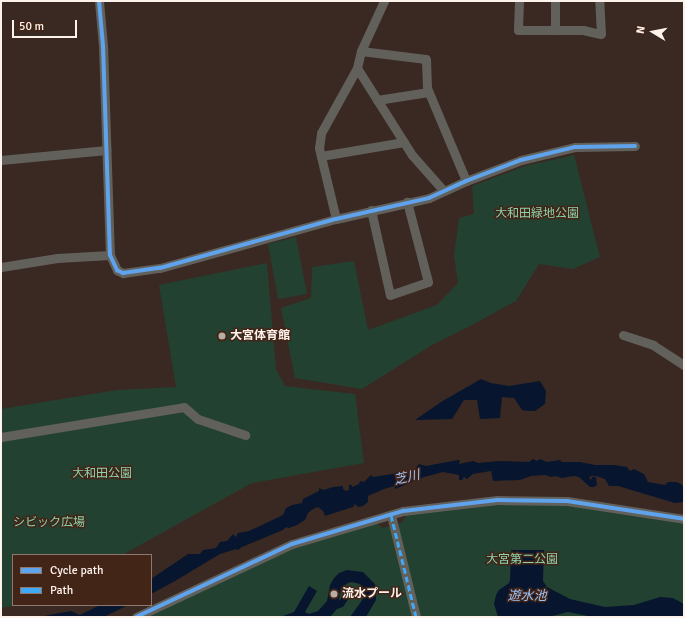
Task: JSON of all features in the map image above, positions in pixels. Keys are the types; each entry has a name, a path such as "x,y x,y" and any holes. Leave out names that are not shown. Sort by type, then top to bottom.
{"street":[{"path":"99,1 104,46 110,255 117,270 123,274 160,268 336,219 429,198 466,181 521,160 575,147 635,146"},
{"path":"336,219 319,148 321,133 357,68 361,51 384,1"},
{"path":"519,1 518,30 583,30 601,34 599,1"},
{"path":"555,1 555,30"},
{"path":"361,51 426,59 428,92 466,181"},
{"path":"357,68 412,155 444,191"},
{"path":"377,100 428,92"},
{"path":"321,156 404,142"},
{"path":"1,160 107,150"},
{"path":"371,210 390,295 428,282 408,202"},
{"path":"1,267 57,258 110,255"},
{"path":"623,335 653,345 684,365"},
{"path":"1,437 184,407 198,419 245,435"},
{"path":"136,617 292,544 403,511 497,500 567,501 684,519"},
{"path":"391,515 416,617"}],"green space":[{"name":"大和田緑地公園","path":"574,155 600,257 573,269 539,264 516,301 432,345 362,389 295,378 281,308 311,298 312,267 354,261 368,330 437,305 458,283 454,256 459,218 474,214 472,186 525,166"},
{"path":"296,237 307,294 278,299 268,244"},
{"name":"大和田公園","path":"267,263 276,369 285,386 355,394 364,463 252,483 124,554 12,554 12,606 14,606 1,608 1,409 117,390 176,387 159,285"},
{"name":"大宮第二公園","path":"503,501 563,504 684,523 684,617 146,617 294,547 376,523 383,528 401,523 408,514"}],"water":[{"path":"481,379 491,383 509,386 540,381 546,391 545,404 535,411 522,410 514,398 502,397 500,418 480,419 477,400 464,400 452,419 415,420 441,402"},
{"name":"芝川","path":"533,459 537,461 540,459 547,462 560,460 562,462 580,462 595,465 627,467 630,471 634,469 644,474 648,482 665,485 668,482 676,482 681,484 684,487 684,502 675,503 618,486 609,486 605,479 596,476 591,476 589,478 591,480 592,477 596,477 597,485 590,487 579,477 574,476 562,478 545,475 531,476 520,480 493,481 491,471 473,474 467,479 464,477 462,480 459,480 459,475 443,472 424,477 395,489 395,486 384,489 368,496 368,502 363,506 358,507 355,504 353,507 325,516 323,511 318,507 313,509 308,513 305,520 297,525 289,528 286,527 283,530 238,550 236,549 220,554 152,593 152,578 188,554 200,554 203,550 216,548 220,542 227,541 233,534 236,537 238,533 249,531 283,515 286,508 302,503 303,499 319,491 319,488 324,490 343,486 343,489 346,491 349,490 349,485 352,485 352,487 359,484 360,481 364,482 371,475 373,477 393,474 399,471 399,474 404,475 410,470 413,471 419,464 426,466 458,460 460,460 459,464 473,461 478,463 499,461 529,462"},
{"name":"遊水池","path":"511,550 544,550 543,581 547,587 570,599 605,607 634,605 660,597 673,598 684,604 684,617 593,617 568,612 548,617 498,617 494,604 499,590 509,583 510,580"},
{"name":"流水プール","path":"347,570 363,572 375,584 376,600 366,617 350,617 365,596 365,592 360,584 352,582 341,588 339,601 344,595 349,598 343,607 337,609 330,617 280,617 294,612 309,586 317,591 305,612 309,614 318,611 327,601 330,585 334,578 339,573"},
{"path":"98,606 126,606 104,617 38,617 71,611 80,615"}],"marked path":[{"path":"391,515 416,617"}],"cycle path":[{"path":"99,1 103,46 110,255 117,270 123,273 160,268 336,219 429,198 466,181 521,160 575,147 635,146"},
{"path":"136,617 292,544 403,511 497,500 567,501 684,519"}],"place":[{"name":"大宮体育館","path":"222,336"},
{"name":"流水プール","path":"334,594"}],"park label":[{"name":"シビック広場","path":"49,523"}]}
